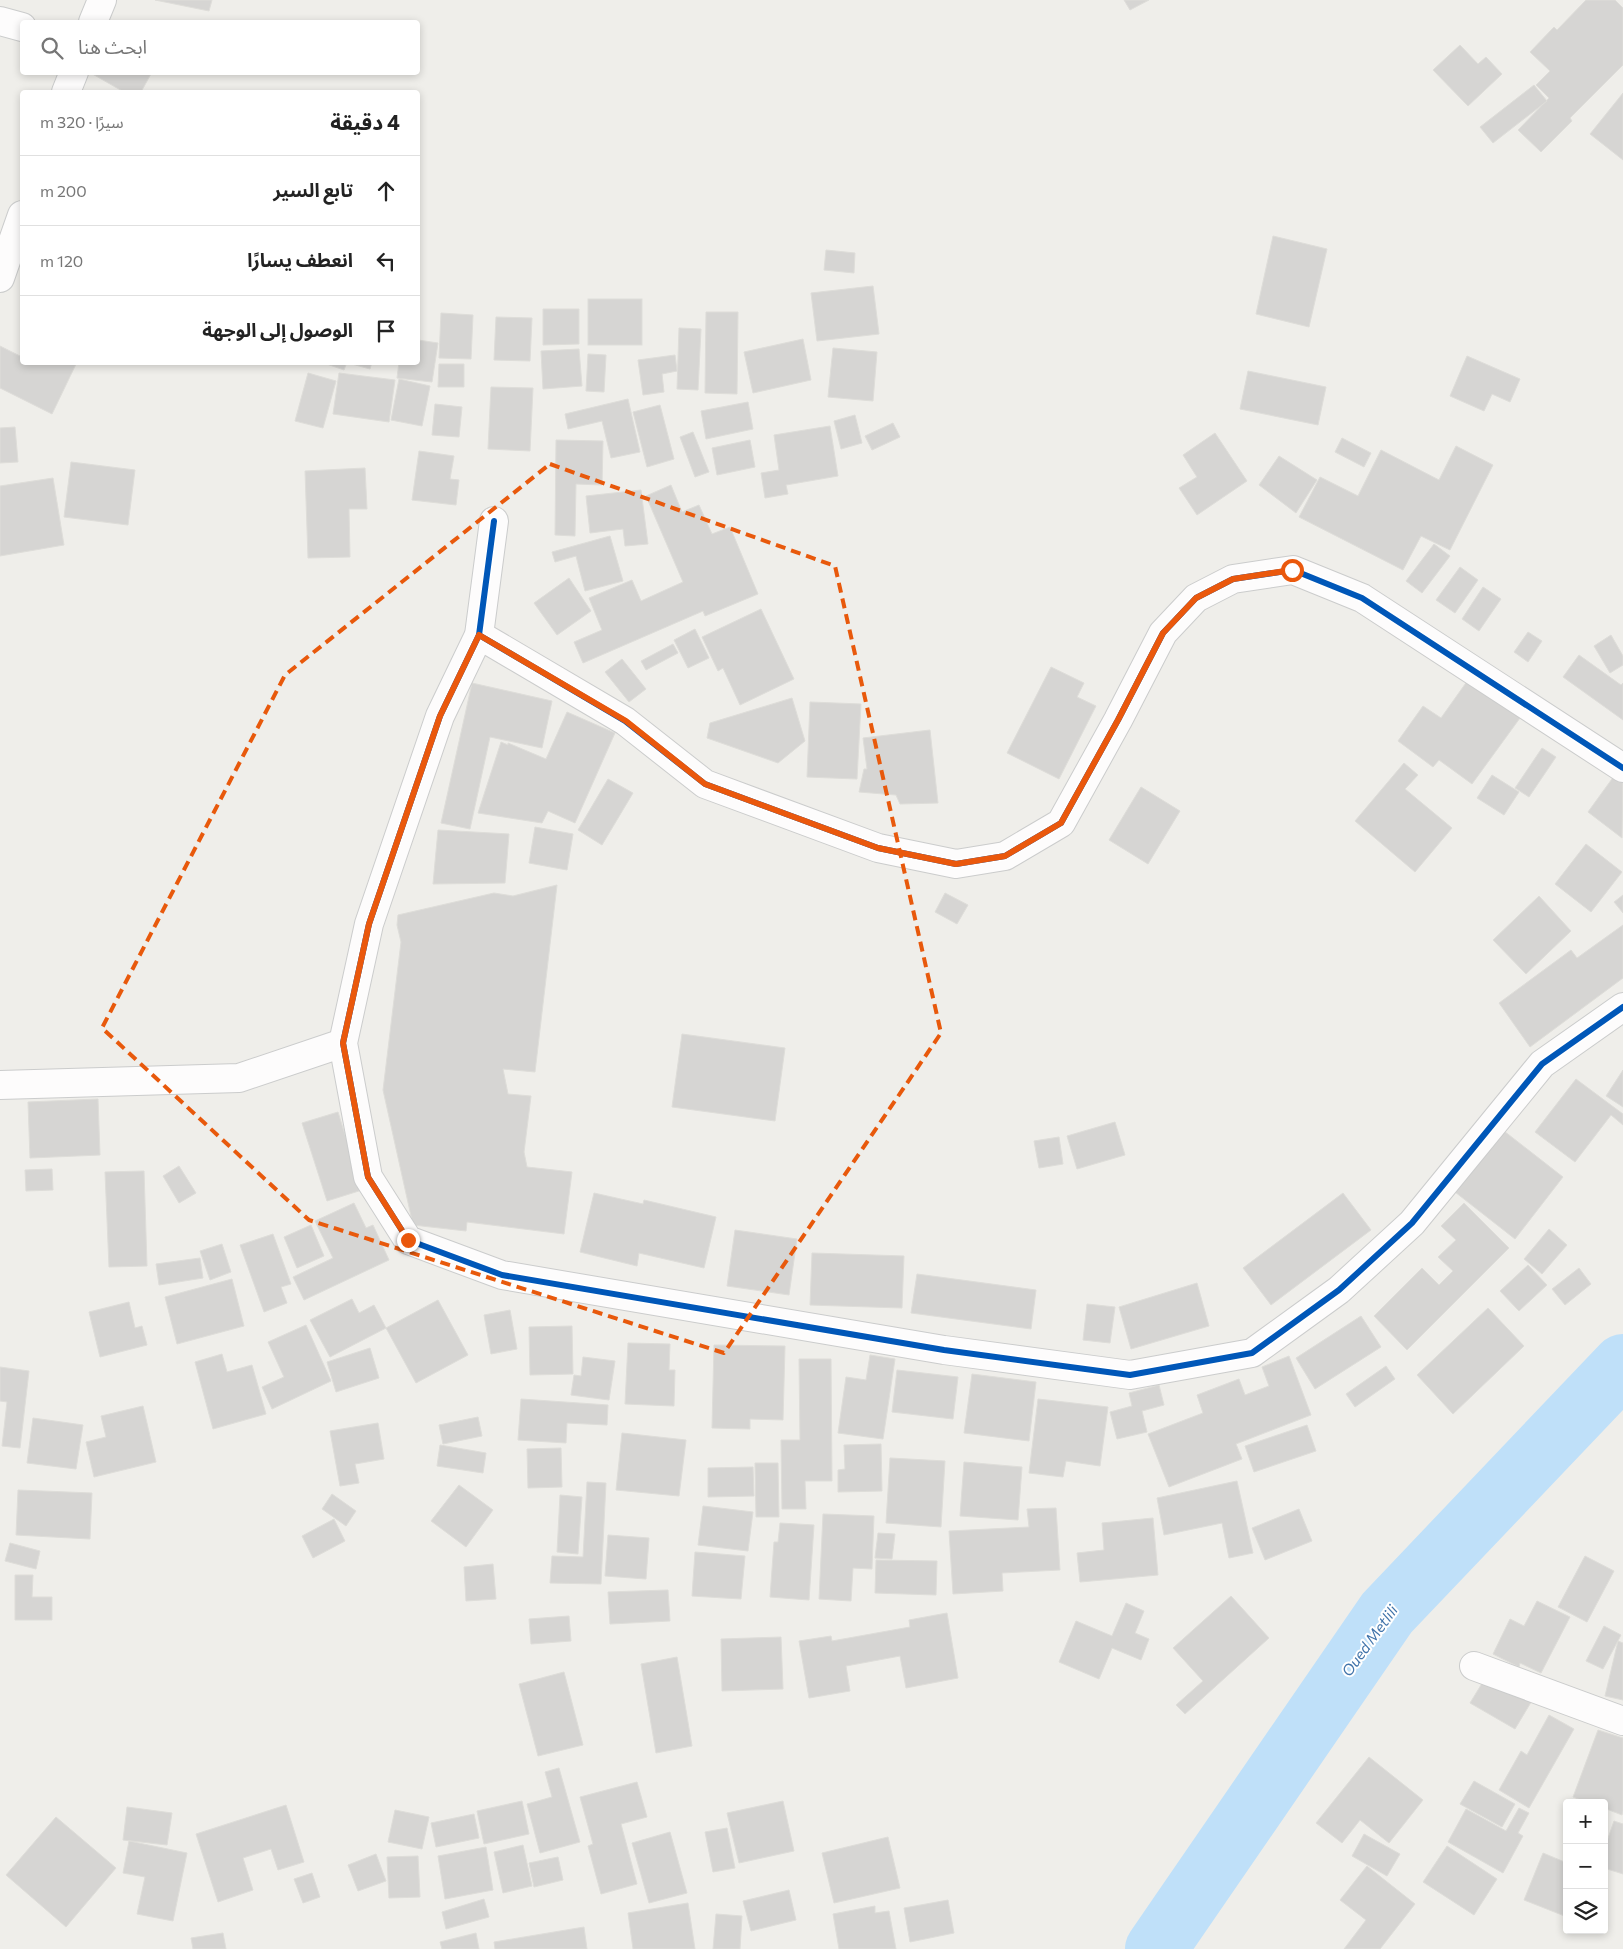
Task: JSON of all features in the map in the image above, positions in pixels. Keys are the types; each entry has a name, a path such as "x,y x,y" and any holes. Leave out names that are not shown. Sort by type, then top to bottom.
{"street":[{"path":"94,20 102,0"},
{"path":"0,20 20,26"},
{"path":"67,90 73,75"},
{"path":"0,278 20,221"},
{"path":"494,521 479,635 440,716 369,924 343,1043 368,1177 408,1240 502,1275 944,1350 1130,1375 1252,1353 1339,1290 1412,1223 1542,1064 1623,1007"},
{"path":"479,635 626,721 705,784 878,848 956,864 1005,856 1061,823 1118,720 1163,633 1196,598 1233,579 1292,570 1362,598 1623,768"},
{"path":"0,1085 239,1078 343,1043"},
{"path":"1474,1666 1623,1721"}],"highlighted area":[{"path":"550,464 835,566 941,1033 724,1353 309,1220 102,1028 285,675"}],"building":[{"path":"155,0 212,0 209,11"},
{"path":"1124,0 1149,0 1130,10"},
{"path":"1586,0 1615,0 1623,8 1623,65 1570,118 1572,121 1541,152 1518,130 1549,98 1536,85 1550,71 1530,52 1554,27 1557,30"},
{"path":"1460,45 1478,64 1486,57 1502,74 1468,106 1433,70"},
{"path":"94,75 150,75 142,90 120,90"},
{"path":"1534,85 1547,101 1493,143 1480,127"},
{"path":"1623,93 1623,160 1590,134"},
{"path":"1273,236 1327,249 1309,327 1256,314"},
{"path":"826,250 855,253 854,273 824,270"},
{"path":"873,286 879,334 817,341 811,293"},
{"path":"588,299 642,299 642,345 588,345"},
{"path":"543,309 579,309 579,344 543,345"},
{"path":"706,312 738,312 737,394 705,393"},
{"path":"441,313 473,315 471,359 439,358"},
{"path":"496,317 532,318 530,361 494,360"},
{"path":"679,328 701,329 698,390 677,389"},
{"path":"803,339 811,380 753,393 744,352"},
{"path":"420,340 438,343 432,382 397,378 399,365 420,365"},
{"path":"0,346 20,356 20,365 76,365 52,414 0,388"},
{"path":"833,348 877,352 873,401 828,397"},
{"path":"579,349 582,386 543,389 541,351"},
{"path":"588,354 606,355 604,392 586,391"},
{"path":"675,355 677,371 662,374 664,392 643,395 638,360"},
{"path":"1467,356 1520,379 1510,402 1492,394 1484,411 1450,396"},
{"path":"439,364 464,364 464,387 438,387"},
{"path":"330,365 346,365 344,370"},
{"path":"356,365 371,365 370,369"},
{"path":"1248,371 1326,387 1318,425 1240,409"},
{"path":"308,373 336,381 323,428 295,421"},
{"path":"339,373 395,380 389,422 333,414"},
{"path":"399,379 430,386 422,426 391,420"},
{"path":"491,387 533,388 530,451 488,449"},
{"path":"628,399 640,452 611,458 602,421 568,429 565,414"},
{"path":"748,402 753,429 706,439 701,411"},
{"path":"435,404 462,407 459,437 432,435"},
{"path":"660,405 674,459 647,467 633,412"},
{"path":"855,415 862,443 841,449 834,421"},
{"path":"893,423 900,437 872,450 865,436"},
{"path":"830,426 838,476 786,485 788,494 765,498 761,473 779,470 774,435"},
{"path":"15,427 18,462 0,463 0,428"},
{"path":"693,432 709,472 695,477 680,437"},
{"path":"1215,433 1247,481 1197,515 1179,488 1197,477 1183,455"},
{"path":"1342,438 1371,453 1364,467 1335,452"},
{"path":"556,440 603,441 602,485 576,484 575,536 555,535"},
{"path":"750,440 755,467 717,475 712,448"},
{"path":"1456,446 1493,465 1450,550 1421,536 1403,570 1299,517 1320,477 1358,496 1381,450 1439,480"},
{"path":"419,451 454,456 450,479 459,480 456,505 412,500"},
{"path":"1279,456 1317,480 1296,513 1259,485"},
{"path":"71,462 135,470 128,525 64,517"},
{"path":"365,468 367,509 349,509 350,557 308,558 305,471"},
{"path":"53,478 64,545 0,556 0,486"},
{"path":"671,485 682,512 699,505 712,534 730,527 758,594 705,616 703,611 583,663 574,642 602,630 589,598 632,580 641,601 683,582 646,496"},
{"path":"641,490 648,544 625,546 623,529 590,533 586,496"},
{"path":"610,536 623,581 585,591 576,556 555,562 552,552"},
{"path":"1434,544 1450,556 1422,593 1406,581"},
{"path":"1460,567 1478,580 1455,613 1436,600"},
{"path":"569,578 591,611 557,635 534,603"},
{"path":"1483,587 1501,599 1479,631 1462,619"},
{"path":"761,609 794,679 740,705 723,668 718,671 702,637"},
{"path":"695,629 709,658 688,668 674,640"},
{"path":"1528,632 1542,641 1528,662 1514,652"},
{"path":"1611,635 1623,656 1623,665 1610,673 1594,646"},
{"path":"673,644 678,653 646,670 641,661"},
{"path":"1579,655 1621,685 1623,683 1623,720 1563,677"},
{"path":"622,659 646,689 629,702 605,672"},
{"path":"1051,667 1084,683 1077,697 1096,706 1059,779 1007,753"},
{"path":"1468,680 1520,718 1472,784 1439,760 1433,767 1398,741 1423,706 1441,718"},
{"path":"472,683 552,701 542,748 490,737 470,829 441,823"},
{"path":"792,698 805,741 778,763 707,738 710,723"},
{"path":"810,702 861,704 857,779 807,777"},
{"path":"567,712 615,733 575,823 548,811 542,823 478,813 501,742 508,745 508,743 546,759"},
{"path":"930,730 938,803 900,804 896,795 859,792 864,769 867,769 863,738"},
{"path":"1542,748 1556,757 1529,797 1515,788"},
{"path":"1404,763 1418,775 1405,789 1452,828 1415,872 1355,821"},
{"path":"1617,772 1623,776 1622,838 1588,812"},
{"path":"1492,775 1519,792 1504,815 1477,798"},
{"path":"608,779 633,793 602,845 578,830"},
{"path":"1141,787 1180,811 1148,864 1109,840"},
{"path":"535,827 573,834 567,870 529,863"},
{"path":"438,830 509,834 505,883 433,884"},
{"path":"1586,844 1622,872 1591,912 1555,884"},
{"path":"557,885 535,1072 503,1069 508,1094 531,1096 524,1152 527,1167 572,1172 564,1234 467,1222 466,1231 413,1225 383,1090 401,942 397,925 398,915 494,893 513,896"},
{"path":"945,893 968,905 957,924 935,912"},
{"path":"1623,895 1623,913 1614,902"},
{"path":"1539,896 1571,931 1526,974 1493,940"},
{"path":"1623,925 1623,978 1530,1047 1499,1003 1571,950 1577,958"},
{"path":"682,1034 785,1048 775,1121 672,1107"},
{"path":"1623,1070 1623,1107 1606,1096"},
{"path":"1576,1079 1623,1114 1623,1125 1611,1115 1575,1162 1535,1132"},
{"path":"98,1099 100,1155 30,1158 28,1102"},
{"path":"338,1112 362,1190 327,1201 302,1123"},
{"path":"1115,1122 1125,1155 1077,1169 1067,1136"},
{"path":"1504,1131 1563,1177 1515,1239 1455,1192"},
{"path":"1059,1137 1063,1164 1039,1168 1034,1141"},
{"path":"179,1166 196,1193 179,1203 163,1176"},
{"path":"52,1169 53,1190 26,1191 25,1170"},
{"path":"144,1171 147,1266 109,1267 105,1172"},
{"path":"594,1193 643,1204 644,1200 716,1217 704,1268 639,1253 637,1266 580,1252"},
{"path":"1343,1193 1371,1230 1271,1305 1243,1268"},
{"path":"354,1203 366,1228 373,1225 389,1260 304,1300 293,1277 333,1258 315,1221"},
{"path":"1464,1203 1509,1248 1407,1350 1374,1316 1422,1268 1439,1285 1453,1271 1438,1257 1456,1240 1441,1226"},
{"path":"311,1225 324,1256 297,1268 284,1237"},
{"path":"1549,1229 1567,1245 1542,1274 1524,1259"},
{"path":"735,1230 797,1239 789,1295 727,1286"},
{"path":"273,1234 291,1284 281,1287 287,1303 264,1312 240,1245"},
{"path":"222,1244 231,1272 210,1280 200,1251"},
{"path":"812,1253 904,1256 902,1308 810,1305"},
{"path":"200,1258 203,1278 159,1285 156,1264"},
{"path":"1528,1265 1547,1285 1519,1311 1500,1291"},
{"path":"1579,1268 1591,1284 1565,1305 1552,1289"},
{"path":"917,1274 1036,1290 1031,1329 911,1313"},
{"path":"232,1279 244,1326 177,1344 165,1297"},
{"path":"1197,1283 1209,1326 1131,1349 1119,1307"},
{"path":"352,1299 359,1313 374,1305 386,1328 330,1357 310,1320"},
{"path":"438,1300 468,1355 416,1383 386,1328"},
{"path":"129,1302 135,1328 142,1326 147,1345 100,1357 89,1312"},
{"path":"1087,1304 1115,1307 1110,1343 1083,1340"},
{"path":"1488,1308 1524,1346 1453,1414 1417,1375"},
{"path":"510,1310 517,1349 491,1354 484,1315"},
{"path":"1361,1316 1381,1347 1315,1389 1296,1358"},
{"path":"306,1325 331,1381 272,1409 262,1387 284,1377 268,1342"},
{"path":"572,1326 573,1374 530,1375 529,1327"},
{"path":"628,1343 670,1344 669,1370 675,1370 674,1406 625,1404"},
{"path":"714,1345 785,1346 783,1420 750,1419 750,1429 712,1428"},
{"path":"370,1348 379,1378 336,1392 327,1362"},
{"path":"222,1354 227,1372 252,1365 266,1414 213,1429 195,1362"},
{"path":"870,1355 895,1359 883,1439 838,1433 846,1377 866,1380"},
{"path":"1289,1356 1311,1415 1236,1444 1242,1459 1169,1487 1148,1434 1203,1413 1197,1395 1239,1379 1245,1395 1269,1386 1262,1367"},
{"path":"583,1357 615,1361 609,1400 571,1395 574,1375 581,1376"},
{"path":"799,1359 831,1359 832,1481 805,1481 806,1509 782,1509 781,1440 800,1440"},
{"path":"1386,1366 1395,1379 1355,1407 1346,1394"},
{"path":"0,1367 29,1371 20,1448 2,1446 7,1402 0,1401"},
{"path":"897,1370 958,1377 953,1419 892,1412"},
{"path":"972,1374 1036,1382 1029,1441 964,1433"},
{"path":"1159,1385 1164,1405 1142,1411 1147,1432 1117,1439 1110,1412 1132,1406 1129,1393"},
{"path":"521,1399 608,1405 607,1425 567,1423 566,1443 518,1440"},
{"path":"1038,1399 1108,1407 1100,1466 1066,1461 1063,1477 1029,1473"},
{"path":"143,1406 156,1462 94,1477 86,1442 106,1437 101,1416"},
{"path":"478,1417 482,1436 443,1444 439,1425"},
{"path":"33,1418 83,1425 76,1469 27,1463"},
{"path":"378,1423 384,1459 355,1464 359,1483 340,1486 330,1431"},
{"path":"1307,1425 1316,1451 1254,1472 1245,1446"},
{"path":"622,1433 686,1440 679,1496 616,1490"},
{"path":"881,1444 882,1491 838,1492 838,1470 845,1469 844,1445"},
{"path":"440,1445 486,1453 483,1473 437,1466"},
{"path":"561,1448 562,1487 528,1488 527,1449"},
{"path":"890,1458 945,1461 941,1527 886,1523"},
{"path":"964,1462 1022,1467 1018,1520 960,1516"},
{"path":"755,1463 778,1463 779,1517 756,1517"},
{"path":"753,1467 754,1496 708,1497 708,1468"},
{"path":"1237,1481 1253,1553 1229,1558 1222,1523 1164,1535 1157,1498"},
{"path":"587,1482 606,1483 601,1584 550,1583 552,1556 583,1557"},
{"path":"459,1485 493,1510 466,1547 431,1521"},
{"path":"18,1490 92,1493 90,1539 16,1535"},
{"path":"332,1494 356,1511 346,1526 322,1509"},
{"path":"560,1495 582,1497 578,1554 557,1552"},
{"path":"703,1506 753,1512 748,1551 698,1545"},
{"path":"1056,1508 1060,1570 1002,1573 1003,1591 953,1594 949,1531 1029,1527 1027,1509"},
{"path":"1299,1509 1312,1541 1265,1560 1252,1528"},
{"path":"823,1514 874,1516 872,1569 853,1568 851,1601 819,1599"},
{"path":"1153,1518 1158,1575 1080,1582 1077,1553 1104,1550 1102,1523"},
{"path":"334,1519 345,1541 313,1558 302,1536"},
{"path":"780,1523 814,1525 809,1600 770,1597 774,1542 778,1542"},
{"path":"878,1533 895,1534 892,1559 875,1558"},
{"path":"608,1535 649,1538 646,1579 605,1576"},
{"path":"10,1543 40,1551 36,1569 5,1561"},
{"path":"695,1552 745,1556 741,1599 692,1596"},
{"path":"1585,1556 1614,1571 1587,1622 1558,1607"},
{"path":"876,1560 937,1561 936,1595 875,1593"},
{"path":"493,1564 496,1599 466,1601 464,1567"},
{"path":"15,1575 33,1575 32,1597 52,1597 52,1620 15,1620"},
{"path":"668,1590 670,1621 610,1624 608,1592"},
{"path":"1231,1596 1269,1638 1185,1714 1176,1705 1203,1681 1173,1648"},
{"path":"1537,1601 1570,1617 1541,1673 1520,1663 1519,1667 1493,1654 1510,1619 1524,1626"},
{"path":"1126,1603 1144,1611 1135,1633 1149,1639 1141,1660 1112,1648 1099,1679 1059,1662 1076,1621 1112,1636"},
{"path":"947,1613 958,1678 906,1688 900,1656 846,1666 850,1691 809,1698 799,1641 831,1636 832,1641 910,1627 909,1620"},
{"path":"569,1616 571,1641 531,1644 529,1619"},
{"path":"1604,1626 1621,1635 1603,1669 1586,1661"},
{"path":"781,1637 783,1689 722,1691 721,1639"},
{"path":"1618,1641 1623,1643 1623,1700 1605,1696"},
{"path":"677,1657 692,1746 656,1753 641,1664"},
{"path":"564,1672 583,1745 538,1756 519,1684"},
{"path":"1489,1672 1533,1699 1515,1729 1470,1703"},
{"path":"1549,1715 1574,1729 1529,1808 1499,1790 1521,1751 1527,1755"},
{"path":"1598,1730 1623,1738 1622,1815 1608,1810 1608,1799 1578,1799 1573,1797"},
{"path":"1369,1757 1423,1800 1389,1843 1360,1820 1342,1843 1316,1823"},
{"path":"559,1768 580,1842 540,1853 527,1804 552,1797 545,1772"},
{"path":"1474,1781 1515,1804 1502,1827 1460,1804"},
{"path":"637,1782 647,1817 621,1824 637,1884 601,1894 588,1846 593,1844 580,1797"},
{"path":"522,1801 529,1834 484,1844 477,1811"},
{"path":"783,1801 794,1851 739,1863 727,1813"},
{"path":"286,1805 304,1862 278,1870 271,1849 243,1858 253,1890 218,1902 196,1834"},
{"path":"127,1807 172,1813 167,1845 123,1840"},
{"path":"1519,1808 1529,1813 1518,1833 1523,1836 1503,1873 1448,1842 1466,1809 1506,1831"},
{"path":"395,1810 429,1817 422,1849 388,1842"},
{"path":"474,1814 479,1838 436,1847 431,1823"},
{"path":"56,1817 116,1868 66,1927 6,1875"},
{"path":"1614,1821 1623,1824 1623,1874 1608,1869 1608,1838"},
{"path":"727,1828 735,1868 713,1872 705,1832"},
{"path":"670,1832 687,1893 649,1903 632,1843"},
{"path":"1364,1834 1400,1854 1387,1876 1352,1856"},
{"path":"888,1837 900,1888 834,1903 822,1853"},
{"path":"129,1841 187,1853 173,1921 137,1914 145,1877 123,1873"},
{"path":"523,1845 532,1886 503,1893 494,1852"},
{"path":"1447,1846 1497,1879 1474,1915 1423,1882"},
{"path":"486,1847 493,1890 445,1899 438,1856"},
{"path":"1543,1853 1563,1861 1563,1915 1524,1900"},
{"path":"376,1854 386,1881 358,1891 348,1865"},
{"path":"418,1856 420,1897 389,1898 387,1857"},
{"path":"558,1857 563,1880 534,1887 529,1863"},
{"path":"1367,1866 1415,1904 1380,1949 1344,1949 1366,1920 1340,1900"},
{"path":"312,1873 320,1897 303,1903 294,1879"},
{"path":"789,1890 796,1920 751,1931 743,1901"},
{"path":"484,1899 489,1917 446,1929 442,1912"},
{"path":"948,1900 954,1933 910,1942 904,1908"},
{"path":"688,1903 695,1949 633,1949 628,1913"},
{"path":"875,1906 875,1913 889,1911 896,1949 839,1949 833,1914"},
{"path":"716,1914 742,1916 740,1949 713,1949"},
{"path":"584,1927 587,1949 495,1949 494,1942"},
{"path":"223,1933 226,1949 193,1949 191,1938"},
{"path":"476,1933 479,1949 442,1949 440,1942"}],"waterway":[{"name":"Oued Metlili","path":"1156,1949 1387,1613 1623,1365"}],"cycle path":[{"path":"494,521 479,635 440,716 369,924 343,1043 368,1177 408,1240 502,1275 944,1350 1130,1375 1252,1353 1339,1290 1412,1223 1542,1064 1623,1007"},
{"path":"479,635 625,721 705,784 878,848 956,864 1005,856 1061,823 1118,720 1163,633 1196,598 1233,579 1293,570 1362,598 1623,768"}],"route":[{"path":"408,1240 368,1177 343,1043 369,924 440,716 479,635 626,721 705,784 878,848 956,864 1005,856 1061,823 1118,720 1163,633 1196,598 1233,579 1292,570"}]}
